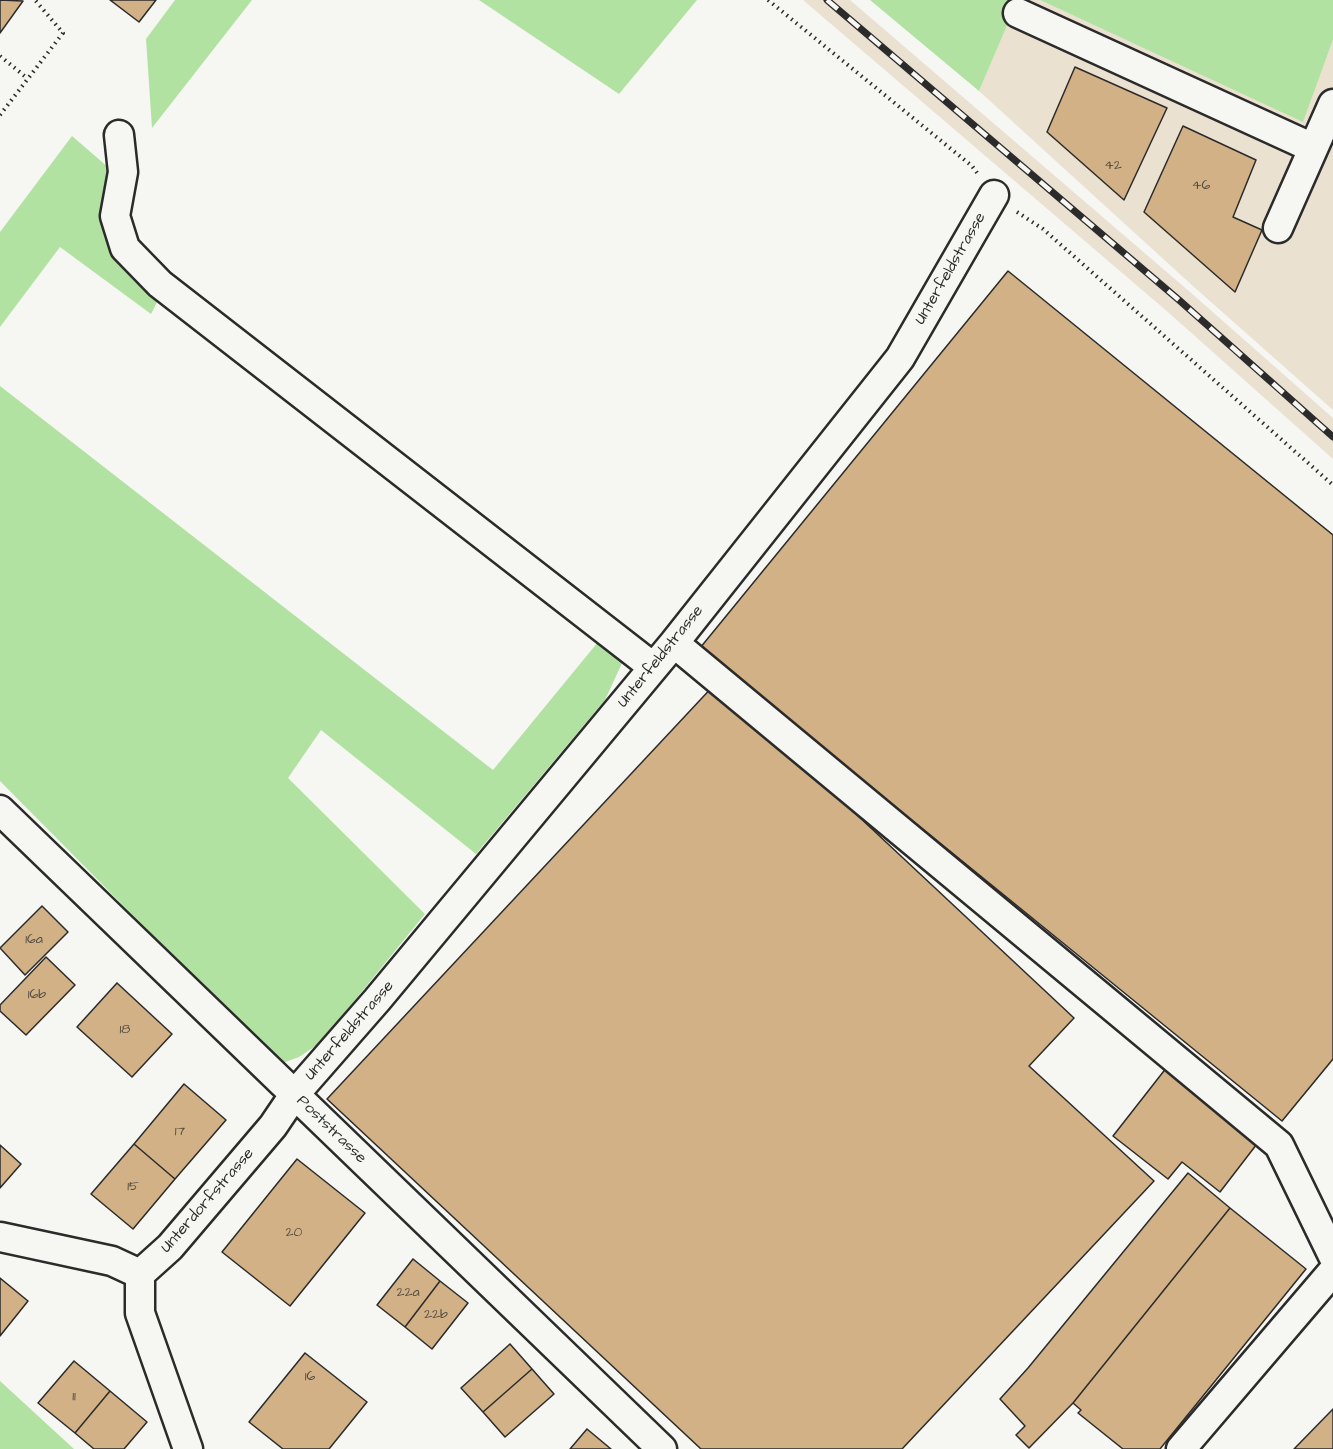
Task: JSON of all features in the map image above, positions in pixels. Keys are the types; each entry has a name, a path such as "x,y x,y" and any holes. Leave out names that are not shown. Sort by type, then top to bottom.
{"street":[{"path":"1018,13 1313,148"},
{"path":"1278,228 1333,104"},
{"path":"119,135 123,172 115,216 125,248 160,284 653,667"},
{"name":"Unterfeldstrasse","path":"294,1095 377,1000 674,642 900,358 994,195"},
{"path":"674,642 1279,1145 1333,1256"},
{"name":"Poststrasse","path":"0,810 662,1449"},
{"name":"Unterdorfstrasse","path":"140,1274 170,1247 273,1126 294,1095"},
{"path":"0,1237 112,1262 140,1274 140,1313 188,1449"},
{"path":"1181,1449 1333,1271"}],"path":[{"path":"0,115 63,33 35,0"},
{"path":"768,0 972,166 994,195 1043,229 1333,485"},
{"path":"0,57 27,78"}],"shaded area":[{"path":"803,0 850,0 1190,292 1333,418 1333,459 1169,313"},
{"path":"1018,0 1040,0 1303,121 1333,40 1333,410 979,91"}],"green space":[{"path":"175,0 252,0 152,128 146,39"},
{"path":"479,0 697,0 619,94"},
{"path":"870,0 1018,0 979,91"},
{"path":"1040,0 1333,0 1333,40 1303,122"},
{"path":"72,136 109,168 158,300 151,314 60,247 0,327 0,232"},
{"path":"0,386 493,770 598,642 623,661 605,700 476,854 321,730 288,778 425,914 320,1043 299,1057 280,1064 0,781"},
{"path":"0,1381 74,1449 0,1449"}],"building":[{"path":"0,0 23,1 0,33"},
{"path":"110,0 156,0 139,22"},
{"path":"1075,67 1167,108 1124,200 1047,132"},
{"path":"1183,126 1256,160 1233,217 1262,230 1235,292 1144,212"},
{"path":"1008,271 1333,535 1333,1059 1282,1121 700,648"},
{"path":"716,683 1074,1018 1029,1066 1154,1181 902,1449 701,1449 327,1099"},
{"path":"42,906 68,932 25,975 0,948"},
{"path":"46,957 75,985 26,1035 0,1011 0,1005"},
{"path":"117,983 172,1034 132,1077 77,1027"},
{"path":"1167,1067 1260,1140 1220,1192 1182,1162 1168,1179 1113,1136"},
{"path":"184,1084 226,1120 175,1179 134,1144"},
{"path":"134,1144 175,1179 133,1229 91,1194"},
{"path":"0,1145 21,1164 0,1188"},
{"path":"297,1159 365,1213 290,1306 222,1252"},
{"path":"1188,1173 1230,1208 1073,1403 1029,1448 1016,1435 1025,1426 1000,1399"},
{"path":"1230,1208 1306,1269 1160,1449 1123,1449 1078,1413 1081,1410 1073,1403"},
{"path":"413,1259 440,1281 405,1327 377,1305"},
{"path":"0,1278 28,1301 0,1336"},
{"path":"440,1281 468,1303 432,1349 405,1327"},
{"path":"510,1344 532,1369 483,1412 461,1388"},
{"path":"305,1353 367,1402 329,1449 283,1449 249,1422"},
{"path":"74,1361 110,1391 75,1433 38,1403"},
{"path":"532,1369 554,1394 505,1437 483,1412"},
{"path":"110,1391 147,1422 124,1449 94,1449 75,1433"},
{"path":"1333,1409 1333,1449 1294,1449"},
{"path":"587,1429 611,1449 570,1449"}],"railway":[{"path":"827,0 1179,300 1333,437"}]}
